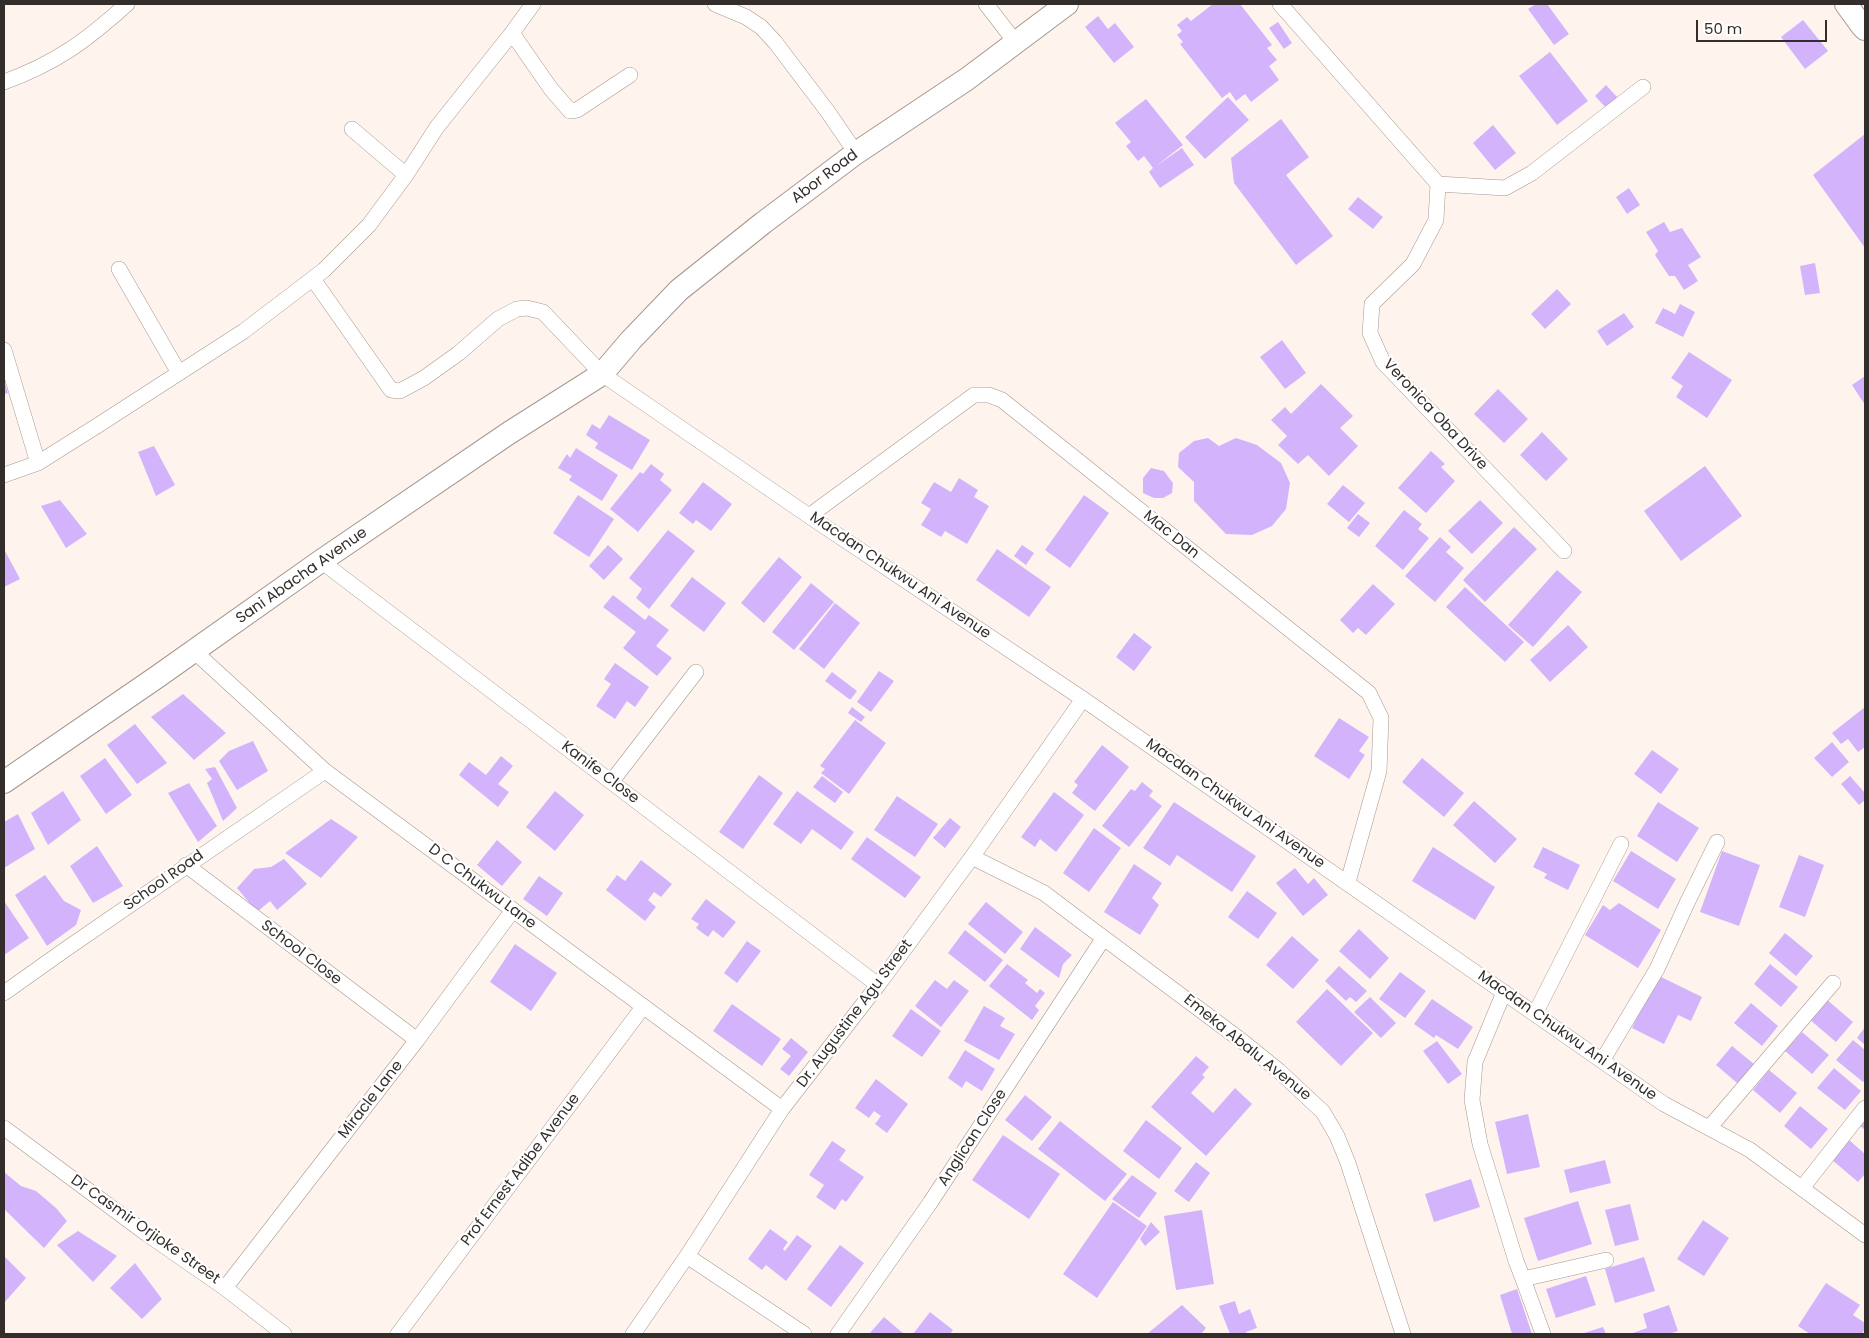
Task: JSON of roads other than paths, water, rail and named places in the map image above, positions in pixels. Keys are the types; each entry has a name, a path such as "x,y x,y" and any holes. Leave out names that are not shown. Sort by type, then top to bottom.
{"street":[{"path":"4,82 49,63 90,37 127,4"},
{"path":"4,475 38,463 244,331 313,280 369,225 406,175 437,127 533,4"},
{"path":"715,4 746,17 761,26 828,112 856,153"},
{"path":"986,4 1016,42"},
{"name":"Abor Road","path":"602,374 631,340 679,290 763,223 856,153 967,79 1067,4"},
{"path":"1280,4 1438,184 1505,188 1532,173 1642,87"},
{"path":"1846,4 1865,28"},
{"path":"512,33 551,89 570,111 577,110 630,75"},
{"path":"352,129 406,175"},
{"name":"Veronica Oba Drive","path":"1438,184 1436,220 1413,264 1372,304 1370,333 1383,362 1564,551"},
{"path":"119,270 179,373"},
{"name":"Macdan Chukwu Ani Avenue","path":"313,280 391,390 400,391 424,378 459,353 498,319 517,309 543,312 602,374 809,516 1083,699 1664,1104 1750,1150 1865,1235"},
{"path":"4,350 38,463"},
{"name":"Sani Abacha Avenue","path":"4,782 321,561 509,433 602,374"},
{"name":"Mac Dan","path":"809,516 974,395 989,395 1002,400 1369,693 1381,718 1379,771 1348,882"},
{"name":"Kanife Close","path":"321,561 878,985"},
{"name":"D C Chukwu Lane","path":"194,651 325,770 782,1109"},
{"path":"612,781 696,672"},
{"name":"Dr. Augustine Agu Street","path":"633,1334 687,1256 782,1109 878,985 972,857 1083,699"},
{"name":"School Road","path":"4,993 325,770"},
{"path":"1602,1061 1657,969 1717,842"},
{"path":"1535,1014 1621,844"},
{"name":"Emeka Abalu Avenue","path":"972,857 1044,893 1242,1041 1280,1071 1323,1112 1337,1136 1348,1164 1403,1334"},
{"name":"School Close","path":"186,866 417,1040"},
{"name":"Miracle Lane","path":"225,1288 417,1040 513,910"},
{"name":"Anglican Close","path":"838,1334 930,1203 1104,939"},
{"path":"1709,1128 1833,984"},
{"path":"1504,992 1475,1062 1472,1100 1480,1144 1523,1279 1543,1334"},
{"name":"Prof Ernest Adibe Avenue","path":"398,1334 643,1007"},
{"path":"1802,1188 1865,1108"},
{"name":"Dr Casmir Orjioke Street","path":"4,1128 147,1234 225,1288 284,1334"},
{"path":"687,1256 804,1334"},
{"path":"1523,1279 1606,1260"}]}
